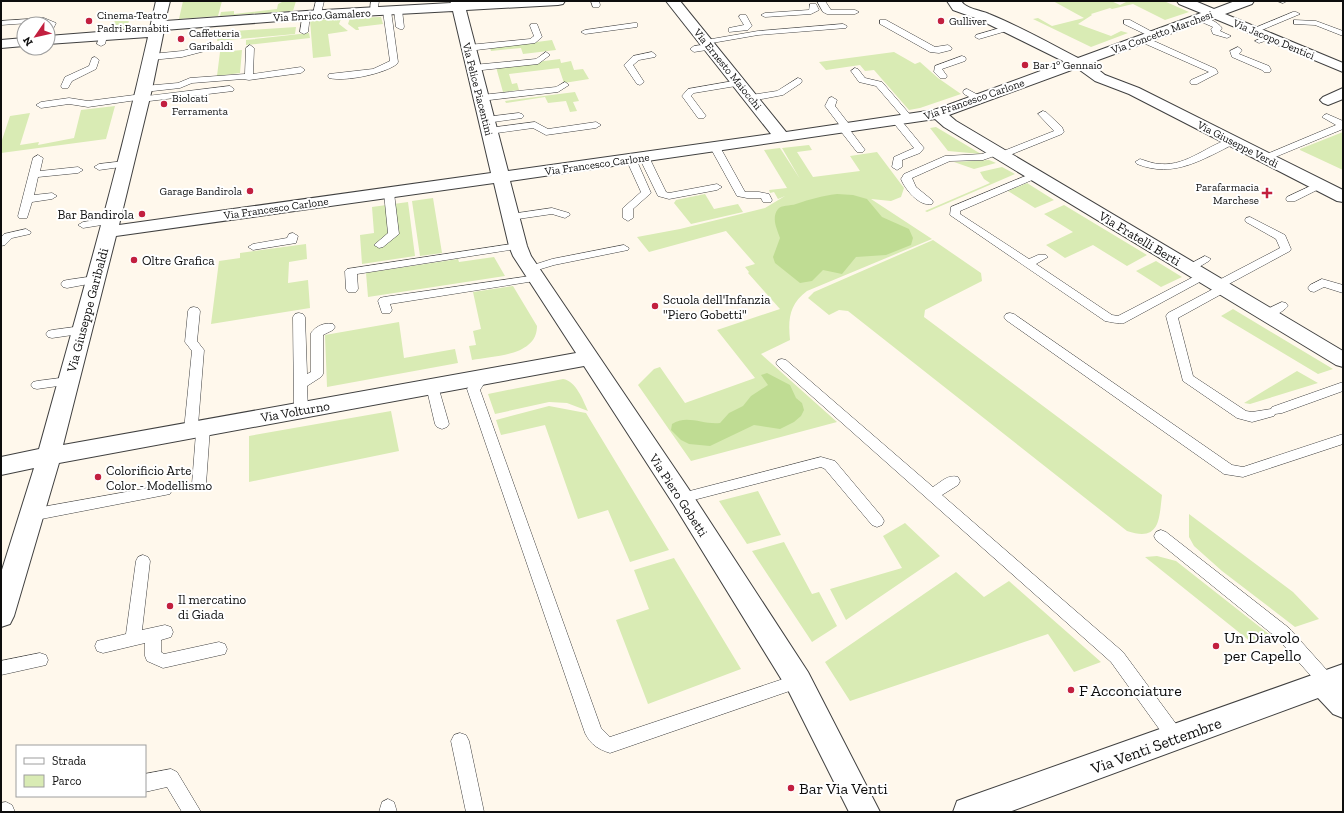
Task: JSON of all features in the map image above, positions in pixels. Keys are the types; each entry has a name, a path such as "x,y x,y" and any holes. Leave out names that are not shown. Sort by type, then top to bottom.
{"street":[{"name":"Via Giuseppe Garibaldi","path":"1,616 49,456 125,164 164,1"},
{"name":"Via Enrico Gamalero","path":"56,40 102,40 158,29 307,13 457,4 558,1"},
{"name":"Via Ernesto Maiocchi","path":"673,1 702,43 739,83 782,137"},
{"name":"Via Giuseppe Verdi","path":"954,1 958,7 983,16 1079,64 1091,74 1104,81 1134,91 1343,197"},
{"name":"Via Jacopo Dentici","path":"1184,1 1343,68"},
{"name":"Via Concetto Marchesi","path":"1079,64 1247,1"},
{"name":"Via Felice Piacentini","path":"457,4 500,177"},
{"path":"1,44 16,43"},
{"name":"Via Francesco Carlone","path":"109,226 294,209 389,193 904,120 938,114 973,95 1079,64"},
{"path":"1328,100 1343,92"},
{"name":"Via Fratelli Berti","path":"938,114 950,124 1035,175 1199,268 1221,286 1274,310 1343,360"},
{"name":"Via Piero Gobetti","path":"500,177 522,256 682,498 798,681 866,812"},
{"name":"Via Volturno","path":"1,466 590,358"},
{"path":"1331,681 1343,705"},
{"name":"Via Venti Settembre","path":"968,812 1331,681"}],"lane":[{"path":"304,32 307,13 320,1"},
{"path":"821,1 826,10 830,12 855,12"},
{"path":"765,15 811,12 815,10 813,6"},
{"path":"384,8 400,27"},
{"path":"332,76 379,71 388,67 394,62 384,8"},
{"path":"702,43 745,28 748,26 743,17"},
{"path":"1200,18 1217,26 1218,28 1215,29 1216,32 1226,36"},
{"path":"1264,35 1296,18 1316,23 1343,34"},
{"path":"1,23 16,22"},
{"path":"882,22 933,50 948,48"},
{"path":"1127,22 1148,37 1213,70 1214,73 1194,82"},
{"path":"585,32 601,26 634,25"},
{"path":"468,48 532,41 538,37 534,26"},
{"path":"702,43 770,32 843,26"},
{"path":"979,37 1007,28"},
{"path":"249,77 250,48"},
{"path":"151,57 182,54 202,50"},
{"path":"1238,50 1234,51 1235,55 1266,68 1267,70"},
{"path":"473,68 538,61 546,55"},
{"path":"640,82 628,64 636,58 652,55"},
{"path":"943,76 938,72 938,68 962,59"},
{"path":"65,86 68,78 93,67 95,60"},
{"path":"142,95 190,81 243,76 249,77 301,70"},
{"path":"855,71 862,80 879,84 904,120 919,148 897,159 897,167"},
{"path":"751,98 780,93 798,81"},
{"path":"701,116 686,96 691,91 739,83"},
{"path":"41,105 69,101 88,104 142,95 230,85 180,85"},
{"path":"481,98 558,89 565,86"},
{"path":"832,100 830,106 860,150"},
{"path":"928,202 914,192 908,185 906,179 908,176 948,158 983,157 1059,132 1060,129 1043,114"},
{"path":"487,126 519,116"},
{"path":"1266,158 1341,126 1340,123 1326,117"},
{"path":"572,118 575,128"},
{"path":"487,126 535,125 546,132 596,125"},
{"path":"1140,162 1149,168 1175,167 1233,141"},
{"path":"715,146 741,194 746,196 758,194 765,196 767,200"},
{"path":"23,216 38,158"},
{"path":"637,158 662,194 669,196 718,187"},
{"path":"628,218 628,208 646,193 637,158"},
{"path":"99,167 125,164"},
{"path":"33,175 78,170"},
{"path":"1035,175 955,209 954,216 1109,318 1120,320 1199,268"},
{"path":"1291,199 1319,185"},
{"path":"379,245 394,234 389,193"},
{"path":"27,199 52,196"},
{"path":"511,217 552,211 565,216"},
{"path":"1250,220 1281,237 1286,249 1172,316 1187,378 1242,415 1252,416 1273,411 1343,386"},
{"path":"83,225 109,226"},
{"path":"1,242 8,236 26,232"},
{"path":"253,247 292,241 293,236"},
{"path":"352,289 351,271 518,246"},
{"path":"386,310 384,301 534,273 552,262 624,248"},
{"path":"1028,264 1042,257"},
{"path":"67,284 95,280"},
{"path":"1314,288 1322,283 1343,289"},
{"path":"194,311 191,342 198,350 197,429 199,484"},
{"path":"299,317 301,410"},
{"path":"1010,317 1230,470 1243,472 1343,439"},
{"path":"300,384 317,374 317,333 324,328 329,328"},
{"path":"52,334 82,330"},
{"path":"782,363 1117,657 1176,738"},
{"path":"469,380 481,379 474,388 594,733 602,742 610,745 798,681"},
{"path":"37,385 68,380"},
{"path":"432,386 442,424"},
{"path":"682,498 821,462 830,465 877,521"},
{"path":"931,494 953,481"},
{"path":"31,515 165,490"},
{"path":"1161,536 1284,633 1331,681"},
{"path":"133,639 142,561"},
{"path":"103,646 159,633 153,656 163,661 219,649"},
{"path":"1,668 40,660"},
{"path":"460,741 475,812"},
{"path":"146,783 171,778 192,812"}],"green space":[{"path":"183,1 222,1 218,16 179,19"},
{"path":"284,1 296,1 293,11 220,16 221,12 234,11 234,14 277,9 278,4"},
{"path":"1053,1 1111,1 1120,5 1128,1 1164,1 1189,12 1165,20 1133,4 1112,9 1110,8 1091,14 1092,15 1078,24 1111,36 1121,31 1128,33 1091,47 1033,19 1038,18 1052,26 1084,18"},
{"path":"130,16 127,29 111,30 116,18"},
{"path":"381,17 383,24 358,27 359,30 356,30 348,24 350,18"},
{"path":"341,19 339,24 348,31 328,34 331,56 313,58 310,20"},
{"path":"296,27 295,34 217,41 219,32"},
{"path":"309,33 310,38 246,45 246,40"},
{"path":"552,40 556,50 523,54 521,48 491,51 490,48"},
{"path":"242,50 240,73 217,76 220,52"},
{"path":"894,52 915,64 920,62 938,78 961,94 920,108 909,110 874,70 865,71 860,65 826,70 819,62"},
{"path":"560,59 561,63 571,61 574,70 583,69 589,79 564,83 559,68 509,74 512,84 517,83 519,90 503,92 496,67"},
{"path":"575,92 579,101 573,102 577,111 570,112 566,101 548,103 545,97 506,103 505,101"},
{"path":"115,106 106,139 1,153 1,143 10,116 30,113 20,145 39,142 38,145 74,138 81,110"},
{"path":"936,127 981,154 948,151 930,128"},
{"path":"1343,132 1343,170 1300,150 1300,149"},
{"path":"809,145 812,150 797,152 813,177 860,171 850,156 877,152 904,188 901,197 891,201 871,199 932,239 807,291 796,301 793,307 789,326 790,340 761,354 837,422 691,461 638,385 654,369 660,367 685,403 755,378 717,330 780,309 748,273 749,272 745,267 755,264 726,231 649,252 637,237 680,229 765,208 785,196 778,199 774,192 770,193 769,190 787,188 764,150 780,148 800,179 782,148"},
{"path":"989,160 996,163 974,169 954,162"},
{"path":"1002,167 1015,174 927,212 925,211 990,183 984,179 980,172"},
{"path":"1027,183 1054,200 1035,208 1008,191"},
{"path":"705,194 714,209 738,204 743,212 691,224 674,203 676,200"},
{"path":"837,194 853,195 867,199 882,217 909,229 913,238 911,245 886,255 856,257 842,274 823,270 812,281 800,283 775,263 773,257 780,238 775,224 776,212 781,207"},
{"path":"433,198 442,253 420,256 412,201"},
{"path":"408,202 415,256 362,264 360,235 374,233 372,207"},
{"path":"1064,205 1147,255 1127,266 1093,245 1065,258 1046,245 1073,232 1044,214"},
{"path":"933,240 981,273 982,281 925,310 924,317 1162,495 1160,513 1156,526 1152,531 1146,534 1138,534 1127,531 848,311 839,310 829,315 808,298 814,292"},
{"path":"306,244 307,259 289,262 288,283 308,280 310,308 211,324 219,261 240,258 240,253"},
{"path":"494,257 505,276 368,297 366,273 458,259 459,262"},
{"path":"1156,261 1182,277 1161,287 1136,271"},
{"path":"513,286 537,326 535,336 530,343 513,353 472,360 469,346 476,345 473,331 481,329 473,292"},
{"path":"1233,309 1333,369 1318,374 1221,316"},
{"path":"399,322 404,358 455,349 458,363 327,387 325,335"},
{"path":"1297,371 1318,383 1250,404 1244,403"},
{"path":"767,373 790,385 796,398 802,403 804,410 801,416 794,422 780,429 754,425 710,446 689,444 681,440 671,430 672,424 683,420 720,423 729,413 743,406 751,396 768,385 761,375"},
{"path":"563,379 572,383 588,411 567,403 549,402 495,414 488,394"},
{"path":"549,406 586,413 669,550 630,562 608,510 578,519 545,425 501,435 496,420"},
{"path":"391,411 399,451 249,482 249,436"},
{"path":"758,491 781,535 747,544 719,501"},
{"path":"1189,514 1293,592 1319,619 1295,627 1222,571 1194,546 1189,537"},
{"path":"905,523 940,556 846,620 830,589 902,568 883,536"},
{"path":"784,542 812,594 819,592 837,626 812,642 752,551"},
{"path":"1157,556 1176,561 1270,635 1251,642 1145,557"},
{"path":"674,558 741,669 648,704 616,620 649,609 634,570"},
{"path":"956,572 984,597 1009,581 1101,662 1074,672 1048,634 850,701 825,662"}],"place":[{"name":"Cinema-Teatro Padri Barnabiti","path":"89,21"},
{"name":"Gulliver","path":"941,21"},
{"name":"Caffetteria Garibaldi","path":"181,39"},
{"name":"Bar 1° Gennaio","path":"1025,65"},
{"name":"Biolcati Ferramenta","path":"164,104"},
{"name":"Garage Bandirola","path":"250,191"},
{"name":"Parafarmacia Marchese","path":"1267,193"},
{"name":"Bar Bandirola","path":"142,214"},
{"name":"Oltre Grafica","path":"134,260"},
{"name":"Scuola dell'Infanzia \"Piero Gobetti\"","path":"655,306"},
{"name":"Colorificio Arte Color - Modellismo","path":"98,477"},
{"name":"Il mercatino di Giada","path":"170,606"},
{"name":"Un Diavolo per Capello","path":"1216,646"},
{"name":"F Acconciature","path":"1071,690"},
{"name":"Bar Via Venti","path":"791,788"}]}
